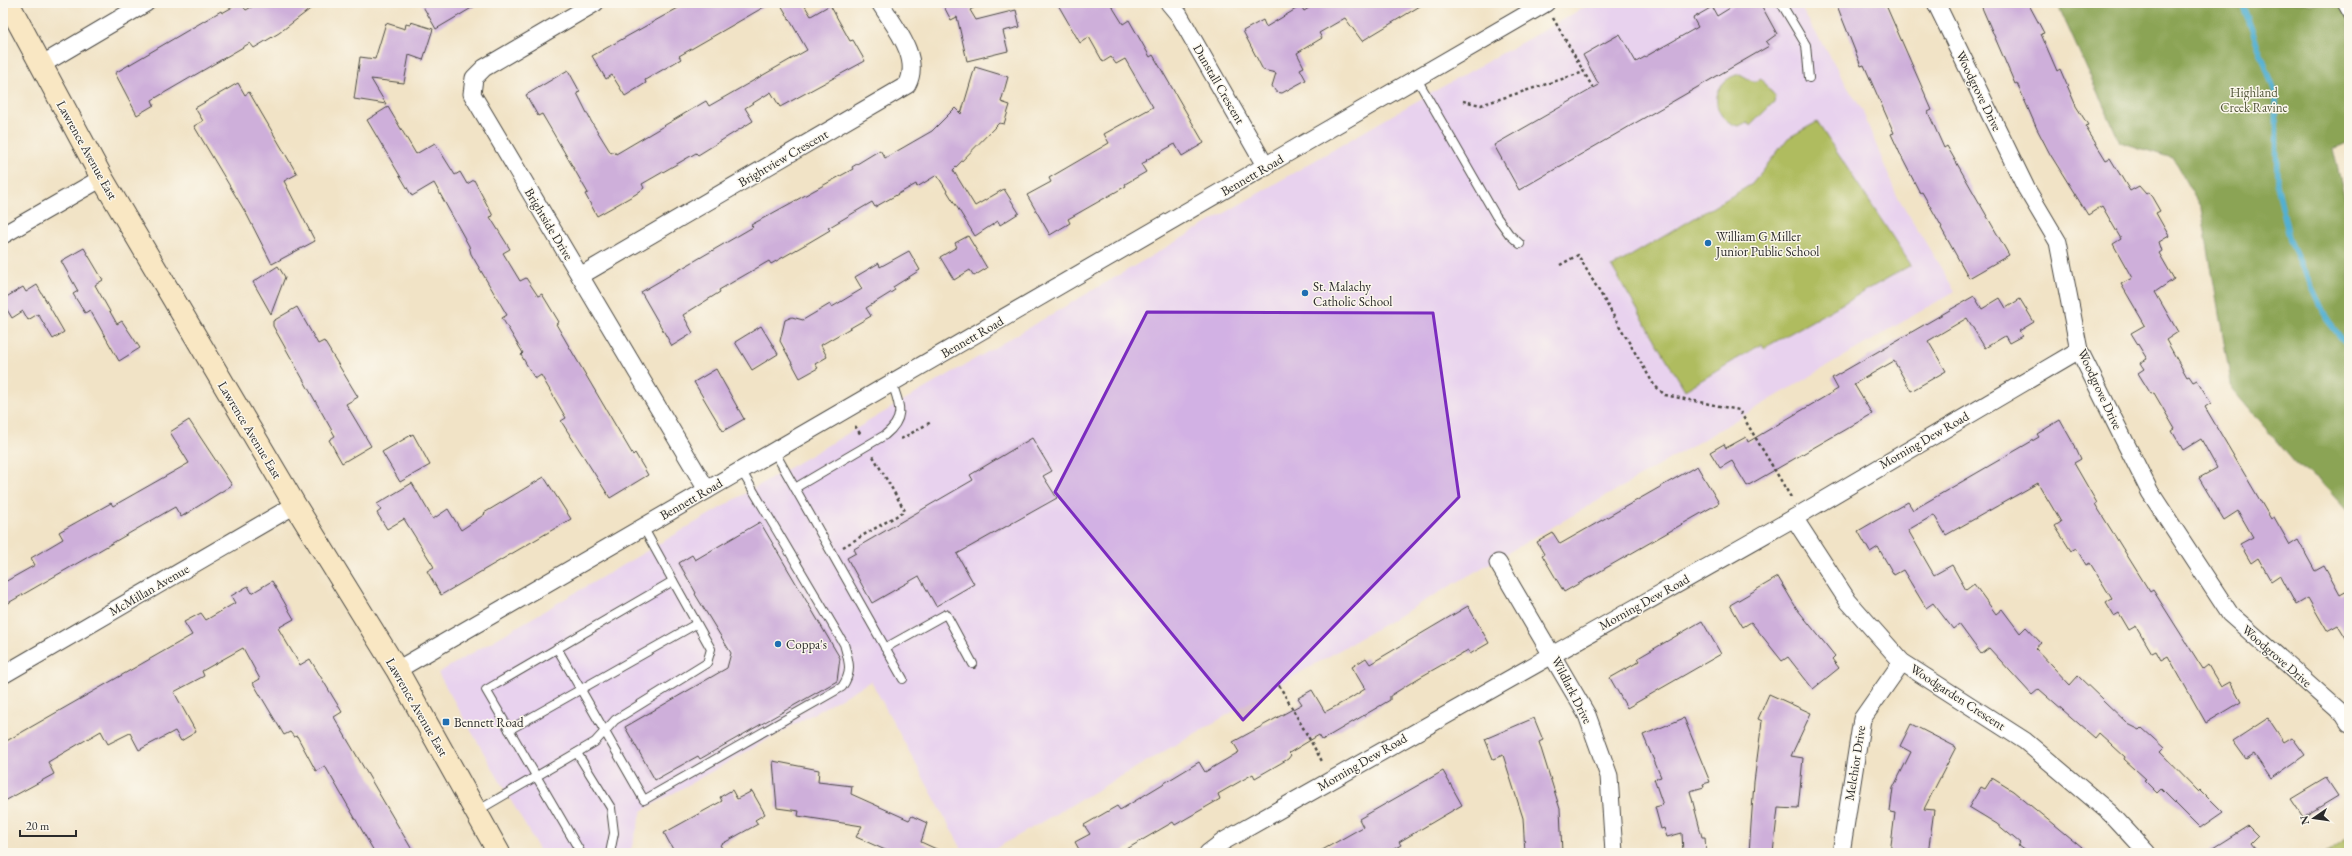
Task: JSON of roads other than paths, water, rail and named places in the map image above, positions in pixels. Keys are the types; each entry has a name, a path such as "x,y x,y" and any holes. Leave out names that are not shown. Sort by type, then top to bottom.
{"main road":[{"name":"Lawrence Avenue East","path":"8,3 102,178 295,505 396,670 476,812 496,852"}],"street":[{"path":"41,65 146,3"},
{"name":"Brightside Drive","path":"595,3 484,68 474,78 472,94 707,490"},
{"name":"Brightview Crescent","path":"580,276 907,85 912,75 911,62 906,48 880,3"},
{"name":"Dunstall Crescent","path":"1169,3 1179,15 1266,167"},
{"name":"Bennett Road","path":"396,670 1266,167 1546,3"},
{"name":"Woodgrove Drive","path":"1936,3 2026,188 2058,242 2079,350 2150,492 2230,614 2332,704 2349,723"},
{"path":"3,235 102,178"},
{"name":"Morning Dew Road","path":"1208,853 1224,841 1797,516 2079,350"},
{"name":"McMillan Avenue","path":"3,675 295,505"},
{"name":"Woodgarden Crescent","path":"1797,516 1848,601 1902,662 2025,741 2110,813 2147,853"},
{"name":"Wildlark Drive","path":"1498,563 1553,654 1587,715 1608,776 1614,853"},
{"name":"Melchior Drive","path":"1841,853 1862,719 1902,662"}],"lane":[{"path":"1781,3 1806,45 1809,78"},
{"path":"2341,3 2349,17"},
{"path":"1417,79 1496,216 1509,234 1520,244"},
{"path":"795,488 886,435 894,428 899,418 900,409 892,383"},
{"path":"774,451 903,679"},
{"path":"557,648 644,800 842,687 849,677 849,663 844,644 741,470"},
{"path":"476,812 595,742 615,720 708,663 711,649 643,527"},
{"path":"582,853 486,690 673,581"},
{"path":"885,648 946,614 973,664"},
{"path":"509,730 696,624"},
{"path":"577,753 611,808 614,833 610,853"}],"waterway":[{"path":"2242,3 2276,95 2277,184 2290,241 2328,321 2349,348"}],"place":[{"name":"William G Miller Junior Public School","path":"1708,243"},
{"name":"St. Malachy Catholic School","path":"1305,293"},
{"name":"Coppa's","path":"778,644"},
{"name":"Bennett Road","path":"446,722"}],"park label":[{"name":"Highland Creek Ravine","path":"2254,100"}]}
